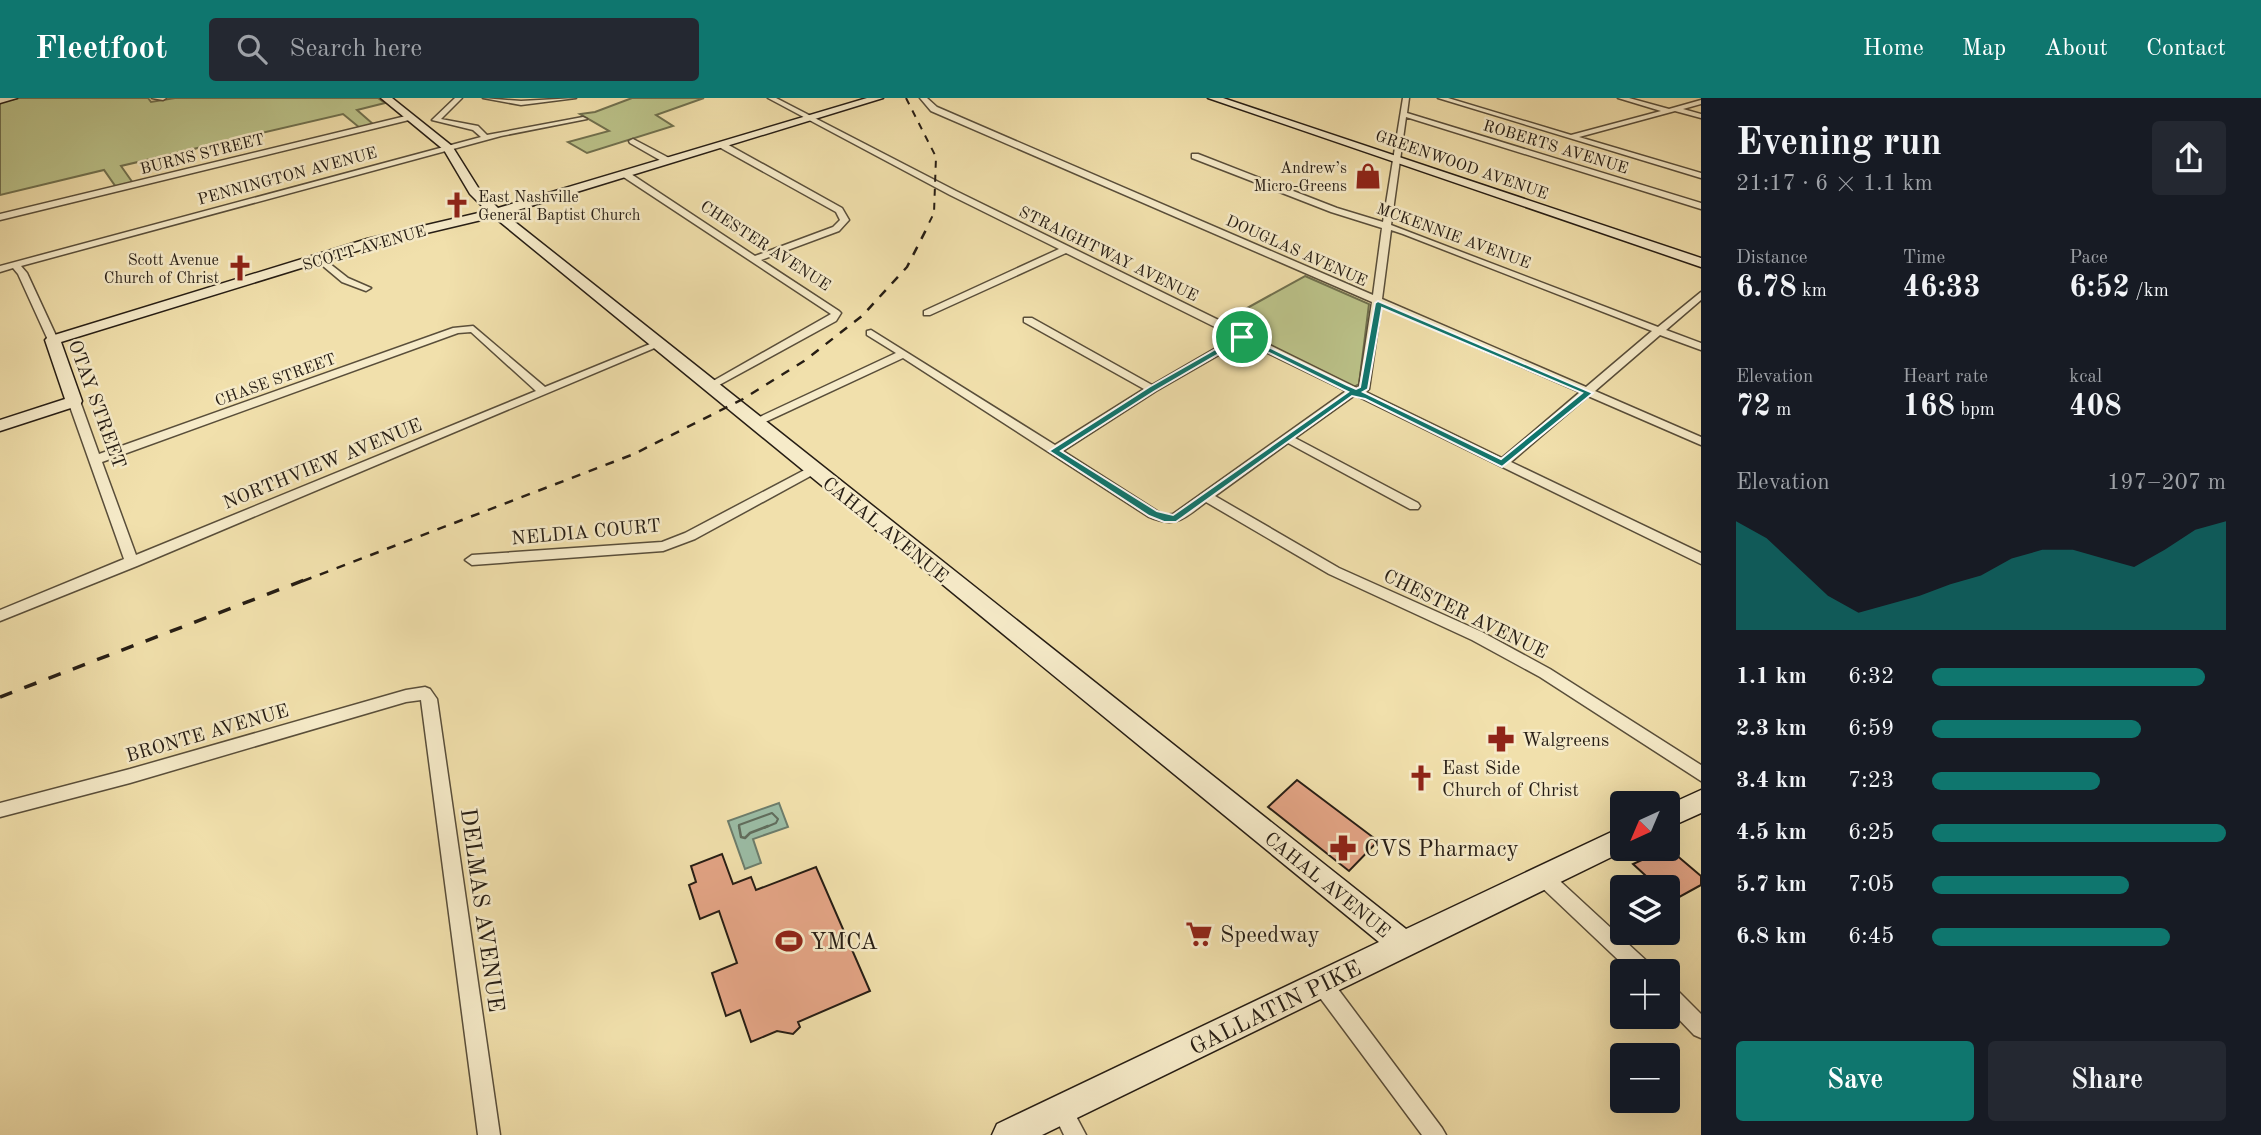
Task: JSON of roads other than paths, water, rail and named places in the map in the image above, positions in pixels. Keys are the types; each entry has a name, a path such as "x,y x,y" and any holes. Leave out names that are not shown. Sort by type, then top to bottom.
{"street":[{"path":"0,100 12,98"},
{"name":"CAHAL AVENUE","path":"386,98 448,148 474,191 496,213 1403,944"},
{"path":"459,98 436,120 475,128 485,137"},
{"path":"486,98 521,103 573,98"},
{"name":"STRAIGHTWAY AVENUE","path":"771,98 807,119 1242,337 1701,559"},
{"name":"SCOTT AVENUE","path":"53,340 399,235 496,213 807,119 858,100 878,98"},
{"name":"DOUGLAS AVENUE","path":"923,98 934,109 1378,303 1701,440"},
{"name":"GREENWOOD AVENUE","path":"1215,98 1371,152 1396,155 1701,263"},
{"path":"871,333 1164,519 1176,518 1348,394 1364,389 1406,98"},
{"path":"1441,98 1701,176"},
{"path":"1620,98 1701,116"},
{"path":"1571,137 1701,102"},
{"name":"ROBERTS AVENUE","path":"1403,114 1701,206"},
{"name":"BURNS STREET","path":"0,217 410,117"},
{"name":"PENNINGTON AVENUE","path":"0,269 485,137 583,119"},
{"path":"633,141 667,161"},
{"path":"722,145 839,210 845,220 836,229 754,259"},
{"name":"MCKENNIE AVENUE","path":"1195,156 1334,210 1387,226 1701,347"},
{"name":"CHESTER AVENUE","path":"625,174 836,313 832,319 710,387"},
{"path":"927,313 1067,250"},
{"path":"320,258 345,280 366,288"},
{"name":"OTAY STREET","path":"15,265 22,273 53,340 132,563"},
{"path":"1502,464 1701,295"},
{"path":"1028,320 1152,389"},
{"name":"CHASE STREET","path":"95,460 465,328 473,329 544,392"},
{"path":"1054,451 1152,389 1242,337"},
{"name":"NORTHVIEW AVENUE","path":"0,616 659,344"},
{"path":"755,423 903,354"},
{"path":"0,426 74,401"},
{"path":"1287,438 1414,506"},
{"name":"NELDIA COURT","path":"472,560 663,546 690,536 812,470"},
{"name":"CHESTER AVENUE","path":"1207,497 1334,571 1477,636 1545,673 1701,774"},
{"name":"BRONTE AVENUE","path":"0,810 130,776 406,696 425,693"},
{"name":"DELMAS AVENUE","path":"425,693 429,698 489,1135"},
{"path":"1680,811 1701,801"},
{"name":"GALLATIN PIKE","path":"1008,1135 1068,1123 1322,984 1610,845"},
{"path":"1542,876 1630,959"},
{"path":"1322,984 1435,1135"},
{"path":"1680,1007 1701,1028"}],"water":[{"path":"779,803 788,827 753,839 761,863 745,869 728,821"}],"railway":[{"path":"906,98 936,157 934,213 928,225"},
{"path":"303,581 634,454 743,399 804,361 862,316 907,267 929,224"},
{"path":"0,697 307,579"}],"place":[{"name":"Andrew’s Micro-Greens","path":"1368,176"},
{"name":"East Nashville General Baptist Church","path":"457,205"},
{"name":"Scott Avenue Church of Christ","path":"240,268"},
{"name":"Walgreens","path":"1501,739"},
{"name":"East Side Church of Christ","path":"1421,778"},
{"name":"CVS Pharmacy","path":"1343,848"},
{"name":"Speedway","path":"1199,934"},
{"name":"YMCA","path":"789,941"}]}
